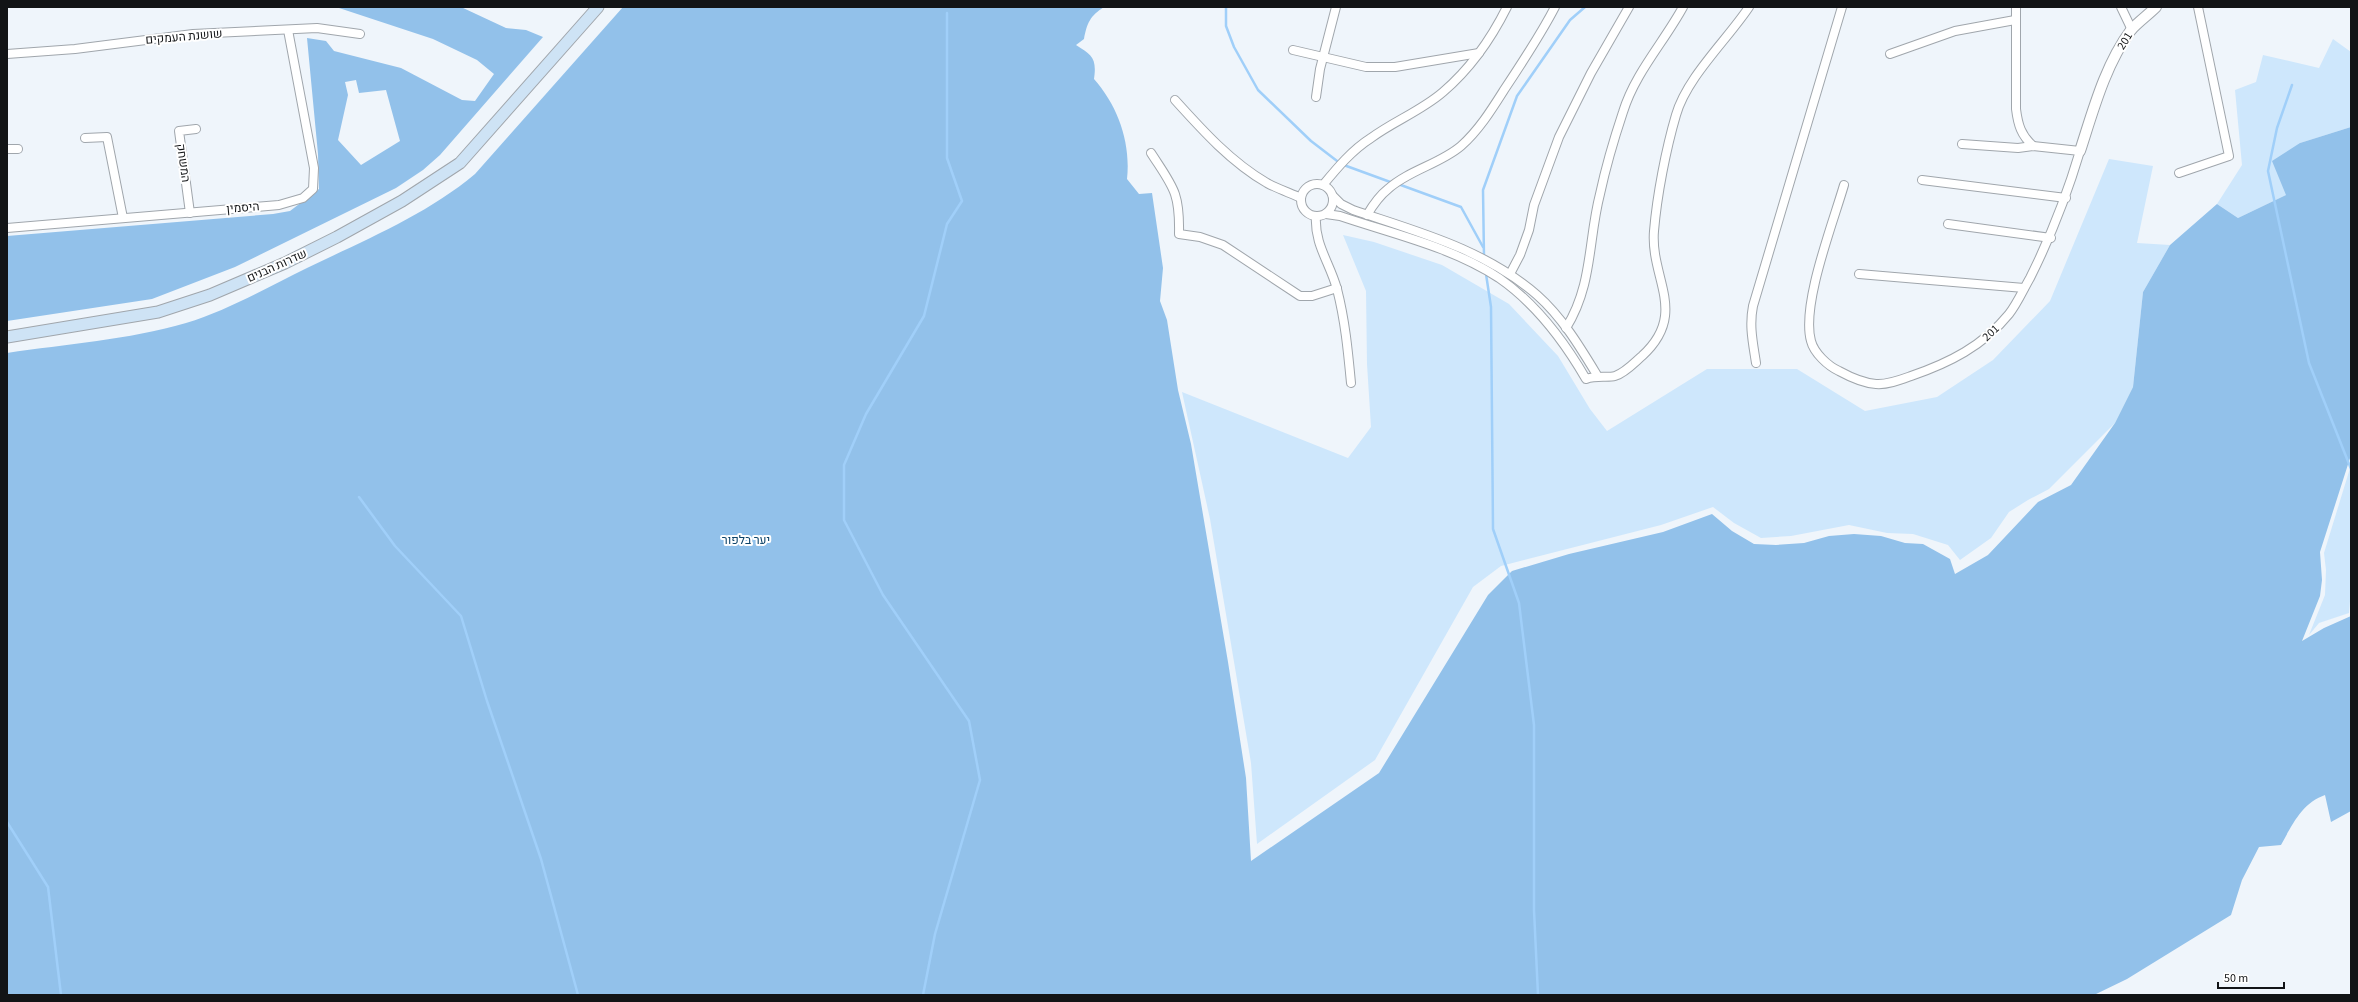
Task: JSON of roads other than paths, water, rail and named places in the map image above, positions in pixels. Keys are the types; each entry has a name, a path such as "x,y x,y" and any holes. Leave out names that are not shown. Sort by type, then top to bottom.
{"main road":[{"name":"שדרות הבנים","path":"7,337 158,312 210,295 337,238 396,205 460,163 508,111 598,7"}],"street":[{"path":"1316,97 1323,57 1336,7"},
{"path":"1323,184 1345,160 1370,138 1419,111 1443,92 1479,53 1507,7"},
{"path":"1367,215 1378,198 1388,188 1461,146 1474,132 1489,113 1529,52 1555,7"},
{"path":"1510,274 1520,255 1529,230 1534,205 1559,137 1591,73 1629,7"},
{"path":"1566,328 1577,310 1586,281 1599,194 1623,110 1637,79 1683,7"},
{"path":"1597,375 1578,343 1538,295 1500,268 1462,248 1367,215 1341,204 1333,196 1330,189 1323,184 1309,185 1301,198 1303,208 1316,216 1326,214 1340,216 1460,258 1499,278 1533,307 1575,360 1586,379 1597,375 1615,376 1648,351 1663,324 1666,310 1666,299 1656,260 1654,231 1667,152 1677,113 1685,94 1749,7"},
{"path":"1756,363 1750,320 1753,306 1842,7"},
{"path":"2016,7 2016,109 2019,126 2024,138 2033,146"},
{"path":"2121,7 2132,30"},
{"name":"201","path":"1844,185 1811,296 1809,322 1811,341 1818,354 1833,368 1855,380 1876,384 1896,381 1933,369 1965,354 1990,336 2010,313 2024,288 2051,238 2066,198 2094,105 2119,50 2132,30 2156,7"},
{"path":"2179,174 2229,156 2198,7"},
{"path":"1890,54 1955,31 2015,20"},
{"name":"שושנת העמקים","path":"7,54 75,49 194,34 317,28 360,34"},
{"name":"היסמין","path":"7,228 279,206 303,198 313,189 314,168 288,30"},
{"path":"1293,50 1366,67 1394,67 1479,53"},
{"path":"1176,100 1205,134 1231,158 1267,183 1301,198"},
{"name":"המשחק","path":"190,213 178,131 196,129"},
{"path":"85,138 107,137 123,218"},
{"path":"1962,144 2018,148 2033,146 2080,151"},
{"path":"7,149 18,149"},
{"path":"1151,153 1173,186 1177,197 1179,234 1200,237 1223,245 1300,296 1312,296 1337,288"},
{"path":"1922,180 2066,198"},
{"path":"1326,214 1333,205 1333,196"},
{"path":"1316,216 1316,236 1337,288 1342,309 1351,383"},
{"path":"1948,224 2051,238"},
{"path":"1859,274 2024,288"}],"waterway":[{"path":"1226,7 1226,26 1234,47 1258,90 1311,141 1341,164 1393,183"},
{"path":"1484,257 1483,190 1517,96 1570,20 1585,7"},
{"path":"923,995 935,934 980,780 969,721 883,595 844,520 844,465 866,414 924,316 947,224 962,201 947,158 947,13"},
{"path":"2292,85 2277,128 2268,171 2309,363 2351,469"},
{"path":"1398,184 1461,207 1483,247"},
{"path":"1486,274 1491,307 1493,529 1519,603 1534,725 1534,910 1538,995"},
{"path":"359,497 395,546 461,616 487,701 541,859 578,995"},
{"path":"7,822 48,887 61,995"}],"park label":[{"name":"יער בלפור","path":"746,540"}]}
